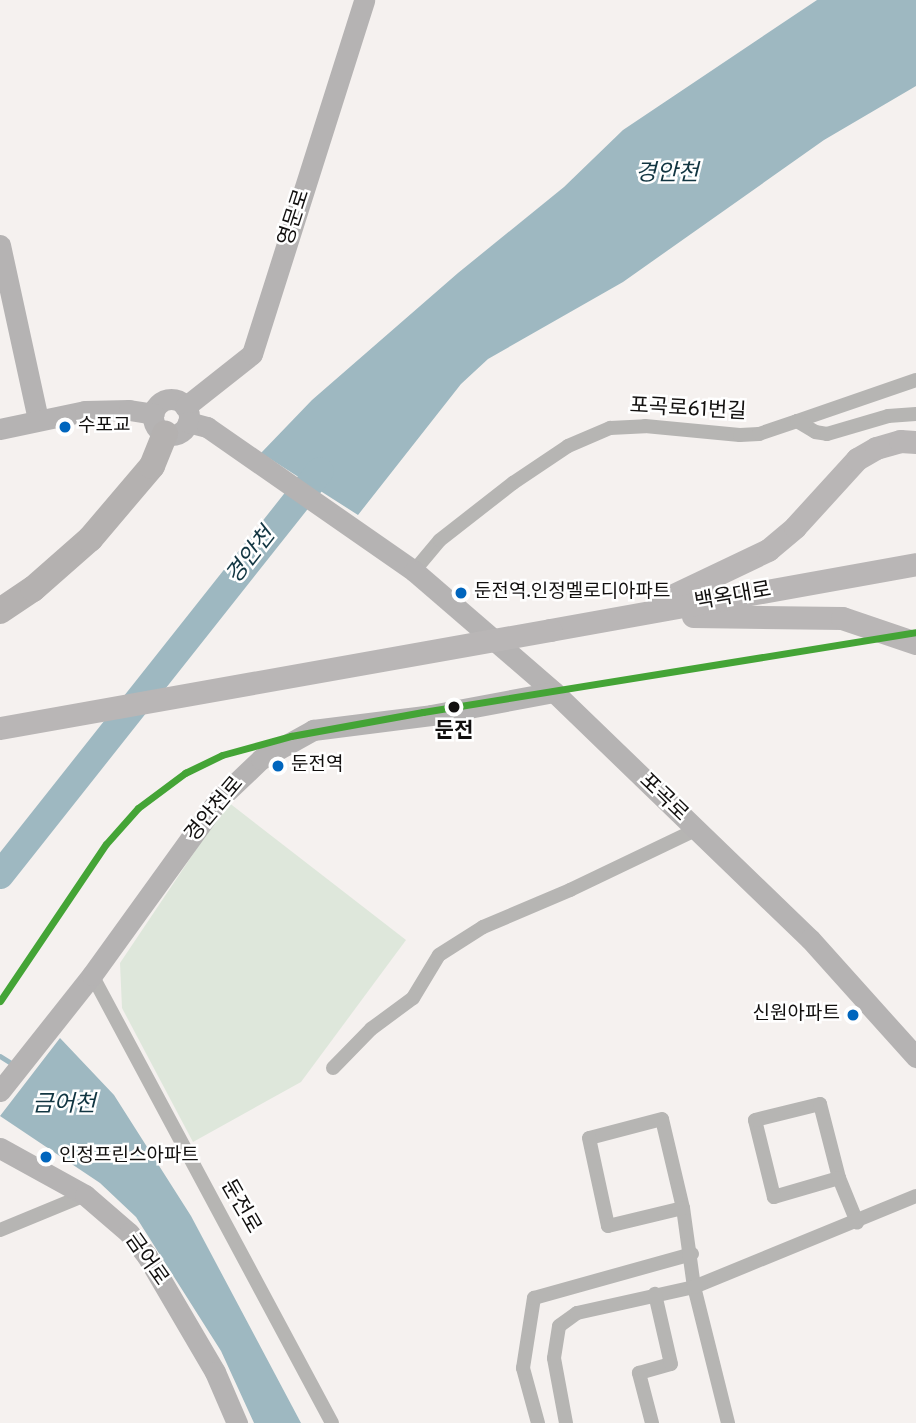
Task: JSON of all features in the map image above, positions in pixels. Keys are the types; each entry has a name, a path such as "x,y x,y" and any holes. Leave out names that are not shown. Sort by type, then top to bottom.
{"highway":[{"path":"0,611 33,590 90,539 152,466 173,419"}],"main road":[{"path":"627,617 768,550 795,527 856,459 876,448 900,441 916,442"},
{"name":"백옥대로","path":"0,728 916,564"},
{"path":"627,617 770,615 842,618 916,643"}],"street":[{"name":"영문로","path":"173,419 252,354 363,0"},
{"path":"0,245 38,420"},
{"name":"포곡로61번길","path":"414,571 440,540 513,483 592,434 610,428 645,426 740,435 759,434 916,380"},
{"path":"0,429 85,411 129,410 173,419"},
{"path":"797,421 815,432 828,434 888,416 916,414"},
{"name":"포곡로","path":"173,419 207,427 414,571 554,692 810,939 916,1057"},
{"name":"경안천로","path":"0,1091 92,975 219,799 261,759 313,730 431,715 554,692"},
{"path":"333,1068 370,1029 413,998 439,955 483,927 570,890 695,830"},
{"name":"둔전로","path":"92,975 332,1423"},
{"path":"839,1178 774,1197 755,1120 820,1104 839,1178 857,1223"},
{"path":"683,1208 608,1226 589,1138 662,1119 683,1208 692,1254 694,1287 729,1423"},
{"name":"금어로","path":"0,1148 85,1195 129,1233 147,1256 215,1372 237,1423"},
{"path":"0,1230 85,1195"},
{"path":"566,1423 554,1359 559,1326 578,1313 694,1287 857,1223 916,1196"},
{"path":"537,1423 523,1368 534,1298 692,1254"},
{"path":"652,1423 639,1373 671,1364 654,1294"}],"shaded area":[{"path":"228,802 406,940 301,1082 193,1142 122,1008 120,963"}],"water":[{"name":"경안천","path":"817,0 916,0 916,86 824,140 623,282 488,359 461,384 358,515 261,453 312,400 458,273 564,187 623,130"},
{"name":"금어천","path":"60,1038 114,1095 191,1216 301,1423 254,1423 221,1351 136,1217 100,1183 0,1116"}],"waterway":[{"name":"경안천","path":"0,875 320,471"},
{"name":"금어천","path":"0,1056 13,1064"}],"transit line":[{"path":"0,1001 106,844 138,808 185,773 222,755 291,736 423,712 916,632"}],"place":[{"name":"수포교","path":"65,427"},
{"name":"둔전역.인정멜로디아파트","path":"461,593"},
{"name":"둔전","path":"454,707"},
{"name":"둔전역","path":"278,766"},
{"name":"신원아파트","path":"853,1015"},
{"name":"인정프린스아파트","path":"46,1157"}]}
